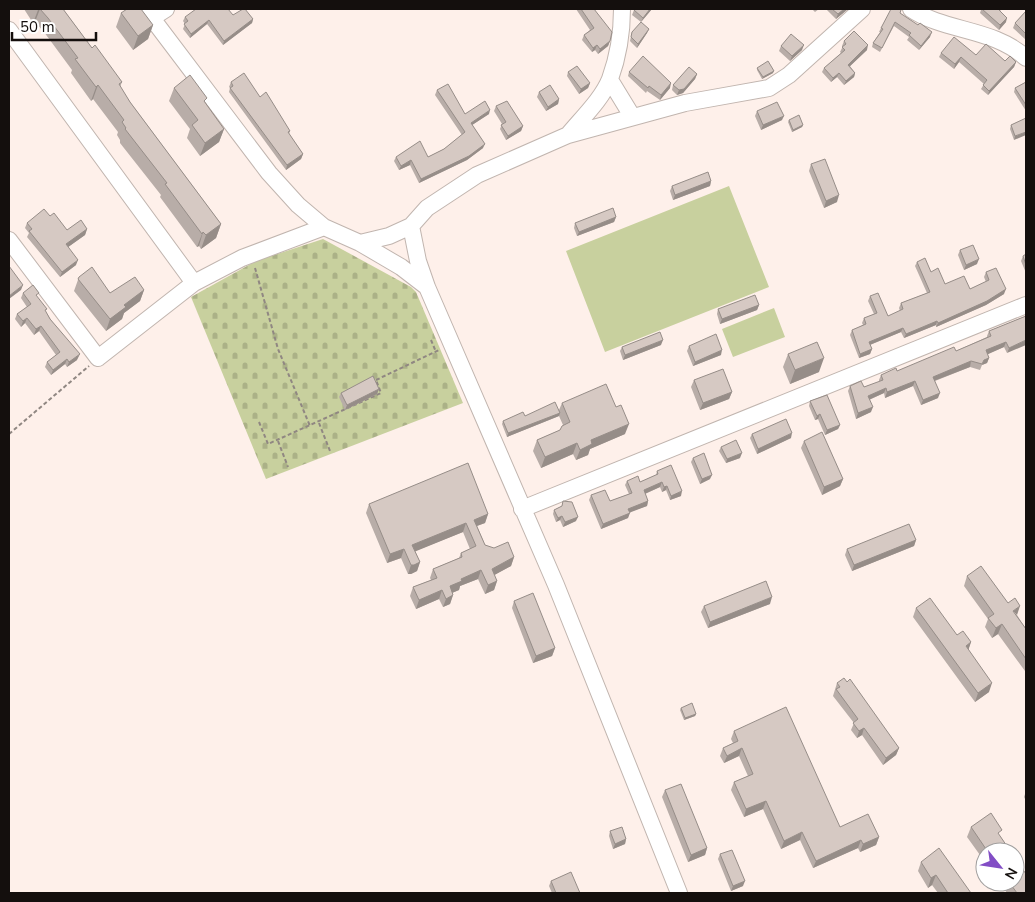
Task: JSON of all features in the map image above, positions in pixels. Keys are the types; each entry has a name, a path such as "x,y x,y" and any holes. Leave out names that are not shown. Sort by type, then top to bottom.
{"street":[{"path":"568,136 610,80 622,25 622,9"},
{"path":"360,243 389,236 411,226 427,208 477,175 568,136 632,116 685,103 769,88 789,76 862,9"},
{"path":"911,9 935,14 982,33 1021,53 1026,58"},
{"path":"155,12 269,173 298,205 324,226 360,243 401,267 427,286"},
{"path":"9,30 194,283"},
{"path":"610,80 632,116"},
{"path":"9,240 98,358 194,283 250,255 324,226"},
{"path":"411,226 418,261 427,286 453,344 498,433 522,509 556,585 679,893"},
{"path":"522,509 1026,305"}],"path":[{"path":"250,255 278,349 310,426"},
{"path":"432,340 436,352"},
{"path":"372,382 453,344"},
{"path":"9,434 98,358"},
{"path":"259,422 268,444 278,441 381,392 376,380"},
{"path":"318,422 330,451"},
{"path":"278,441 288,467"}],"green space":[{"path":"729,186 769,287 605,352 566,251"},
{"path":"323,239 411,287 416,292 463,403 266,479 191,297 256,261"},
{"path":"774,308 785,337 733,357 722,329"}],"building":[{"path":"40,9 63,9 92,48 95,45 122,82 119,84 130,102 221,224 206,235 203,232 202,234 165,184 167,183 125,129 122,122 124,120 98,85 96,87 75,59 78,58"},
{"path":"127,9 141,9 153,25 138,36 121,13"},
{"path":"196,9 228,9 233,15 245,9 253,19 224,41 209,20 191,34 184,24 188,21 185,17"},
{"path":"581,9 594,9 612,32 610,41 600,49 597,45 593,48 584,35 594,28"},
{"path":"635,9 650,9 643,18"},
{"path":"832,9 844,9 838,14"},
{"path":"891,9 901,10 900,13 918,25 920,23 932,32 921,46 909,35 911,33 895,22 882,48 873,43 883,29 881,28"},
{"path":"982,9 1001,9 999,10 1007,18 1000,25"},
{"path":"1026,11 1026,34 1015,23"},
{"path":"641,22 649,29 638,44 631,37 632,32"},
{"path":"854,31 868,45 848,65 855,73 846,81 839,73 833,78 824,68 845,50 842,47 846,44 844,41"},
{"path":"791,34 804,45 792,56 781,46"},
{"path":"954,37 976,55 986,44 1005,61 1010,56 1016,62 989,91 983,85 987,80 961,57 955,64 941,53"},
{"path":"643,56 671,83 661,95 649,86 648,88 629,72"},
{"path":"768,61 774,71 763,77 757,68"},
{"path":"577,66 590,83 581,89 568,72"},
{"path":"689,67 697,74 684,89 679,90 673,85"},
{"path":"244,73 260,97 266,92 290,131 288,132 303,154 287,165 230,88 233,86 231,82"},
{"path":"190,75 207,98 204,101 224,129 205,143 192,125 198,120 174,88"},
{"path":"1026,82 1026,105 1015,88"},
{"path":"448,84 465,114 485,101 490,110 471,123 485,144 469,156 421,179 411,160 401,166 396,157 420,141 428,157 444,149 465,132 437,90"},
{"path":"550,85 559,99 548,107 539,92"},
{"path":"507,101 523,126 508,136 501,125 506,122 496,106"},
{"path":"777,102 784,116 763,125 757,111"},
{"path":"799,115 803,125 793,130 789,120"},
{"path":"1026,118 1026,132 1015,136 1011,125"},
{"path":"825,159 839,195 826,201 811,164"},
{"path":"708,172 711,181 675,195 672,186"},
{"path":"613,208 616,217 579,232 575,223"},
{"path":"44,209 50,216 54,213 67,230 81,220 87,229 66,244 78,260 62,272 29,231 32,229 27,223"},
{"path":"973,245 979,259 966,265 960,250"},
{"path":"1026,254 1026,265 1023,256"},
{"path":"925,258 931,272 938,268 945,284 964,276 970,289 989,280 986,272 996,268 1006,289 987,301 938,323 937,321 906,334 903,328 869,342 872,349 860,354 852,330 866,324 864,318 877,313 870,296 878,293 888,316 903,309 901,303 930,292 917,262"},
{"path":"9,266 23,285 9,296"},
{"path":"92,267 110,293 135,277 144,290 124,305 126,307 110,319 78,279"},
{"path":"33,285 39,293 36,295 47,309 45,310 50,319 80,354 69,362 67,359 53,370 47,362 60,352 41,326 36,329 27,318 23,321 17,314 31,304 23,293"},
{"path":"755,295 759,305 722,319 718,309"},
{"path":"1026,316 1026,340 1009,348 1006,342 986,350 989,358 984,360 982,364 971,361 933,377 940,393 923,400 915,381 887,392 886,388 868,396 873,407 858,413 850,386 861,381 864,387 883,380 881,375 896,368 897,371 954,347 956,351 991,336 989,331"},
{"path":"660,332 663,340 625,355 622,347"},
{"path":"716,334 722,350 695,362 689,346"},
{"path":"817,342 824,358 795,370 788,354"},
{"path":"723,369 732,392 703,403 694,380"},
{"path":"373,376 379,389 347,405 341,393"},
{"path":"606,384 616,407 621,405 629,424 591,440 592,444 580,450 577,443 545,457 537,440 560,430 562,426 570,422 562,403"},
{"path":"827,395 840,425 827,430 820,414 817,416 810,401"},
{"path":"555,402 560,413 508,433 503,421 523,412 525,416"},
{"path":"786,419 792,433 758,449 752,434"},
{"path":"822,432 843,479 824,487 804,441"},
{"path":"736,440 742,453 727,459 721,447"},
{"path":"704,453 712,475 702,479 693,458"},
{"path":"468,463 488,514 474,520 485,545 494,548 508,542 514,557 492,569 497,581 488,585 481,570 450,586 453,595 446,599 442,590 419,600 413,587 437,578 433,569 462,557 461,553 476,546 466,523 412,545 420,562 411,565 404,549 390,554 369,504"},
{"path":"671,465 682,491 671,496 667,486 664,487 662,482 644,490 648,501 628,509 630,513 603,524 591,495 605,490 610,501 632,493 627,481 638,476 640,482 658,474 657,471"},
{"path":"563,501 572,502 578,517 565,522 562,516 558,518 554,510 562,506"},
{"path":"909,524 916,540 854,565 847,549"},
{"path":"981,566 1008,603 1015,598 1020,606 1013,611 1026,629 1026,659 1002,624 996,628 988,618 994,614 967,576"},
{"path":"766,581 772,597 710,622 704,606"},
{"path":"533,593 555,648 536,656 514,601"},
{"path":"930,598 957,635 963,631 971,642 966,646 992,683 978,693 916,608"},
{"path":"844,678 847,682 850,679 899,748 886,758 864,728 859,731 853,723 858,719 836,689 840,687 837,683"},
{"path":"692,703 696,714 685,718 681,708"},
{"path":"786,707 840,827 868,814 879,837 863,844 861,840 816,861 802,832 784,841 766,801 746,809 734,782 753,774 742,748 727,756 723,748 738,741 734,731"},
{"path":"681,784 707,848 691,855 665,790"},
{"path":"991,813 1002,830 998,833 1004,842 981,842 971,827"},
{"path":"622,827 626,839 615,844 610,831"},
{"path":"939,848 971,893 948,893 936,875 931,878 921,862"},
{"path":"732,850 745,881 733,886 720,854"},
{"path":"571,872 580,893 556,893 551,881"},
{"path":"1025,873 1026,893 1017,893 1025,892"}]}
